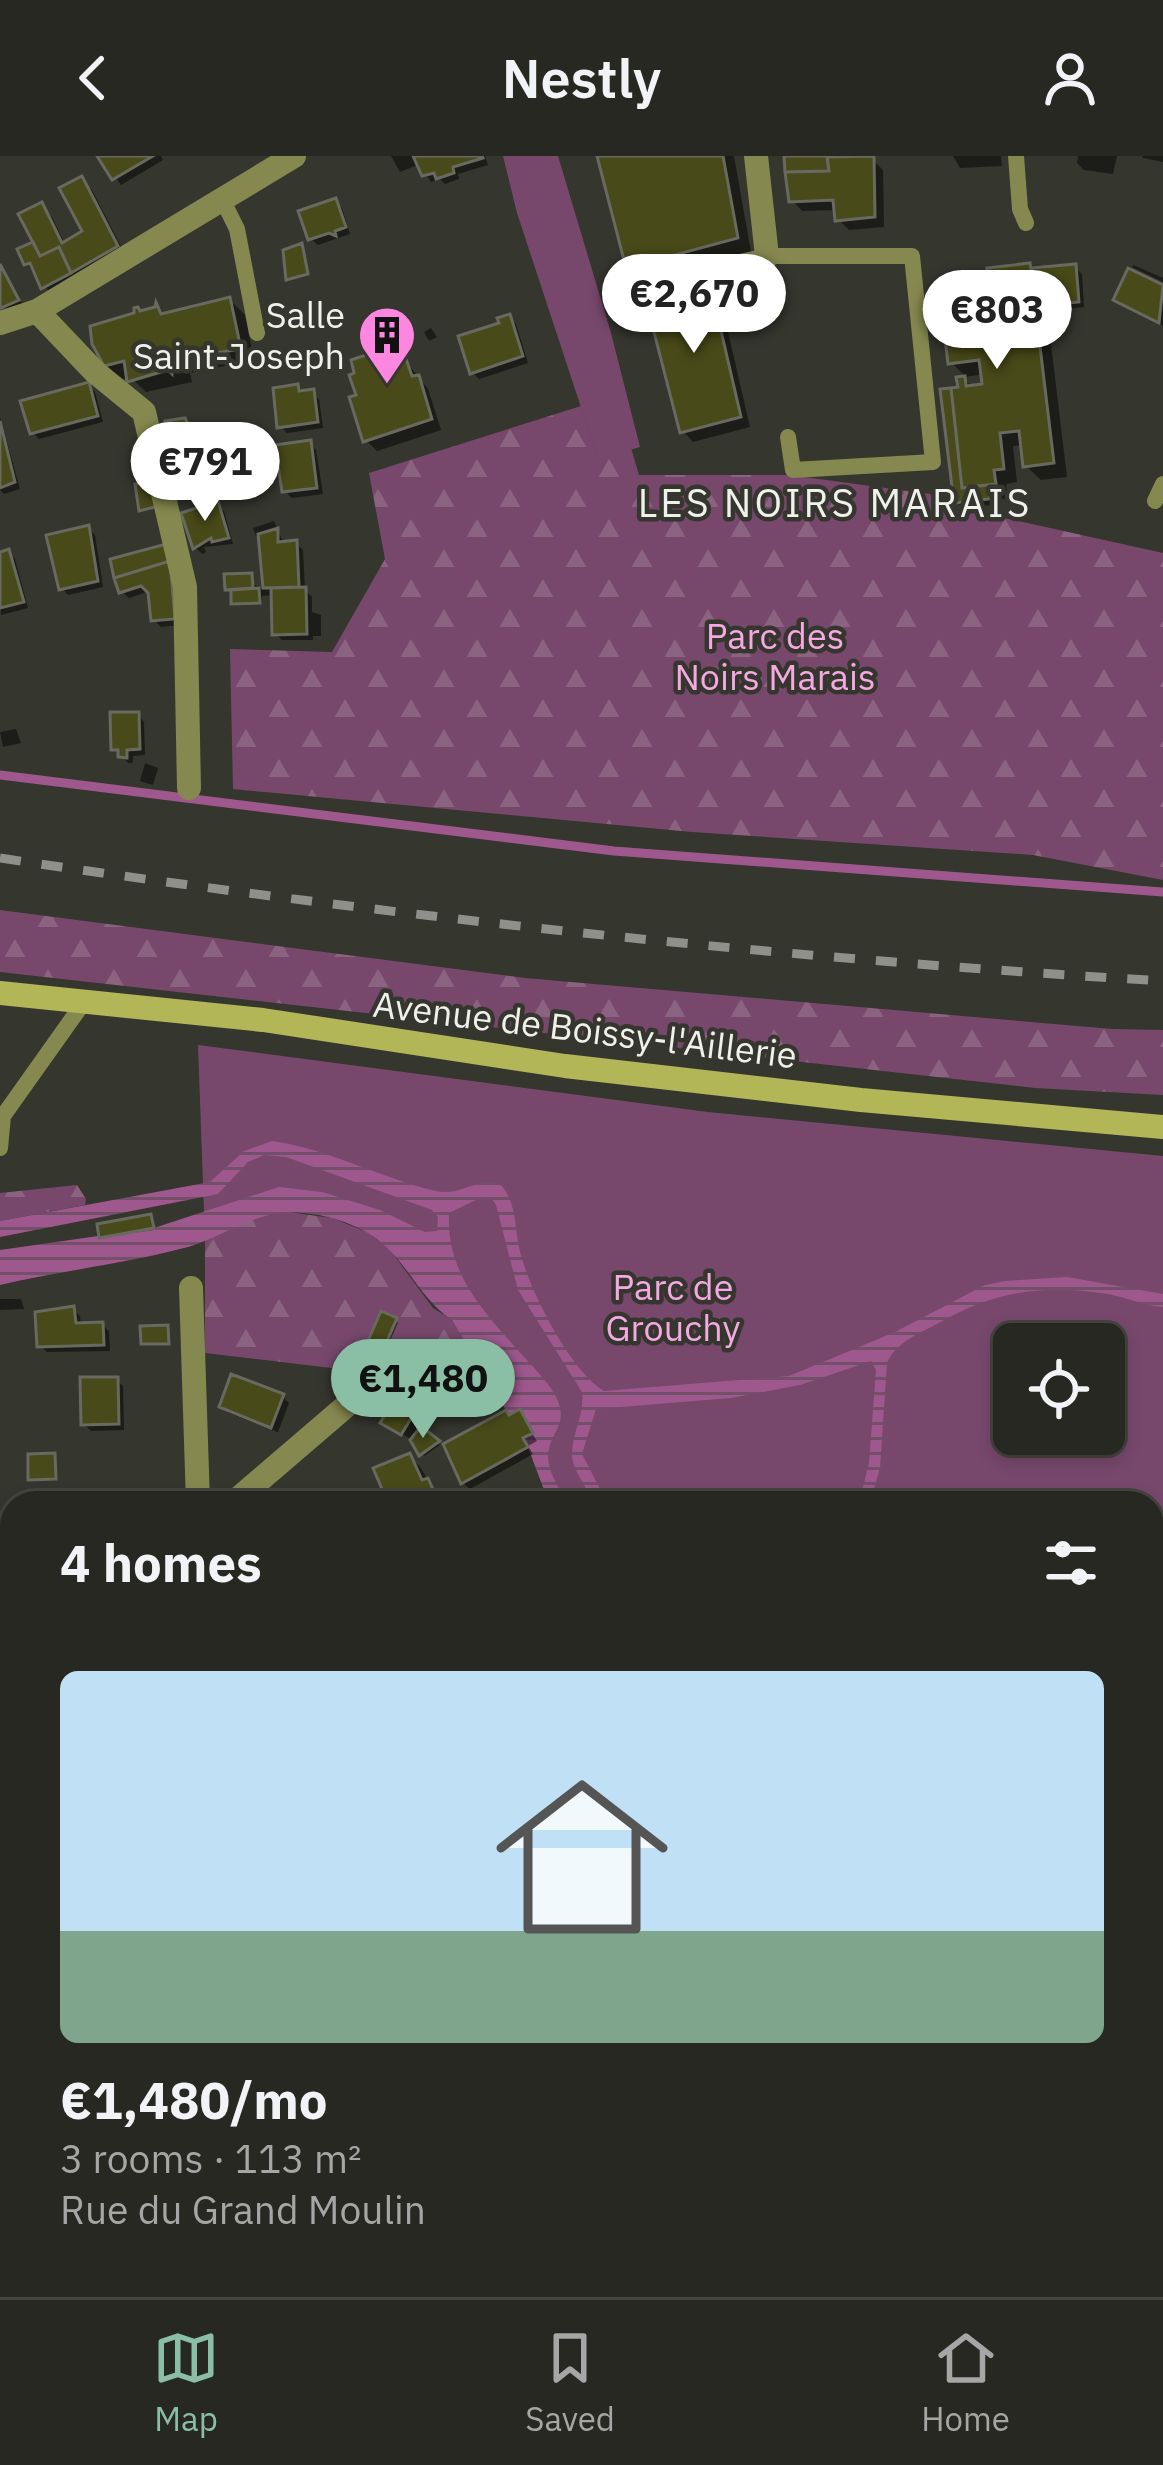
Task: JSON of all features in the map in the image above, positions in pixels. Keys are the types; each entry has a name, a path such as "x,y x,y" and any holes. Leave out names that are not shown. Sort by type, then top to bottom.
{"main road":[{"name":"Avenue de Boissy-l'Aillerie","path":"0,993 263,1020 588,1069 1163,1127"}],"street":[{"path":"0,323 38,311 294,156"},
{"path":"756,156 767,256"},
{"path":"38,311 94,372 144,412 185,586 189,788"},
{"path":"190,1288 198,1491"},
{"path":"246,1491 403,1358"}],"lane":[{"path":"1016,156 1020,209 1026,223"},
{"path":"222,199 237,229 257,333"},
{"path":"614,290 767,256 912,256 933,462 793,470 788,437"},
{"path":"0,1148 3,1116 85,1002"}],"green space":[{"path":"503,156 558,156 640,447 598,459 517,213"},
{"name":"Parc des Noirs Marais","path":"581,406 598,458 631,448 639,475 789,475 930,494 953,511 977,512 1163,553 1163,880 1033,855 692,832 233,789 230,649 332,652 385,559 369,473"},
{"path":"0,910 525,978 1163,1030 1163,1095 1035,1088 0,972"},
{"name":"Parc de Grouchy","path":"198,1045 708,1112 1163,1156 1163,1491 544,1491 528,1447 452,1320 397,1256 351,1224 314,1214 276,1213 205,1240"},
{"path":"77,1185 85,1205 0,1221 0,1193"},
{"path":"288,1212 332,1218 367,1232 388,1247 433,1308 452,1320 492,1387 205,1353 205,1240 260,1216"}],"shaded area":[{"path":"272,1141 314,1150 436,1191 500,1184 510,1199 521,1255 543,1310 566,1350 604,1391 789,1376 895,1332 985,1285 1006,1281 1067,1277 1163,1294 1163,1307 1115,1295 1040,1290 978,1304 908,1340 887,1363 880,1468 873,1491 862,1491 869,1463 876,1370 871,1361 800,1385 731,1398 596,1409 582,1454 600,1491 586,1491 572,1454 582,1392 518,1290 496,1205 492,1199 480,1198 449,1213 454,1255 482,1308 558,1401 561,1414 548,1452 561,1491 544,1491 528,1447 452,1320 383,1244 351,1225 305,1213 269,1215 180,1249 0,1285 0,1250 154,1228 279,1187 322,1192 380,1210 425,1232 437,1231 438,1217 432,1210 286,1157 264,1155 248,1162 218,1194 0,1237 0,1221 210,1182 244,1151"}],"building":[{"path":"97,156 153,156 112,180"},
{"path":"413,156 483,158 453,167 454,173 436,179 434,173 422,176"},
{"path":"597,156 723,156 738,238 626,268"},
{"path":"784,156 827,156 829,171 785,172"},
{"path":"874,156 875,217 835,221 833,200 789,202 785,172 829,171 827,157"},
{"path":"82,176 118,246 71,273 59,247 40,256 18,214 42,202 62,243 82,231 59,188"},
{"path":"336,198 346,227 335,231 336,236 329,233 308,240 298,211"},
{"path":"33,242 40,256 59,247 71,273 41,289 30,263 24,265 17,249"},
{"path":"302,243 308,274 286,280 283,250"},
{"path":"1030,263 1054,463 1023,467 1019,431 1000,433 1004,469 994,470 996,484 962,488 951,388 958,387 956,377 965,376 966,386 982,384 979,360 948,364 939,285 980,280 981,286 989,285 987,268"},
{"path":"0,264 19,300 1,308 0,305"},
{"path":"1076,264 1079,302 1036,306 1031,268"},
{"path":"1128,268 1163,285 1159,323 1113,300"},
{"path":"709,279 741,417 680,433 645,297"},
{"path":"230,297 241,349 177,359 179,369 172,374 168,370 127,382 124,361 104,366 92,344 90,326 134,313 134,308 155,307 156,302 161,314"},
{"path":"510,314 523,356 470,374 458,336 499,323 497,318"},
{"name":"Salle Saint-Joseph","path":"396,345 412,376 419,375 432,419 363,442 349,397 356,395 349,375 354,373 351,360"},
{"path":"89,382 98,416 30,434 20,401"},
{"path":"298,384 299,391 314,389 318,422 277,428 273,388"},
{"path":"951,388 962,488 996,484 997,498 954,503 940,389"},
{"path":"185,418 189,426 200,425 203,437 169,443 165,421"},
{"path":"0,421 15,482 0,488"},
{"path":"311,440 317,488 282,492 275,445"},
{"path":"154,481 159,506 139,511 135,484"},
{"path":"218,501 229,538 212,542 211,538 193,549 181,513"},
{"path":"89,525 98,581 59,590 46,535"},
{"path":"278,528 278,542 297,540 299,587 263,588 258,534"},
{"path":"166,544 170,561 114,578 110,559"},
{"path":"9,549 24,602 0,608 0,552"},
{"path":"170,561 175,619 151,621 148,593 141,586 119,593 114,578"},
{"path":"252,573 253,588 225,590 224,574"},
{"path":"306,587 307,634 272,635 271,588"},
{"path":"259,588 260,603 231,604 231,590"},
{"path":"110,712 139,712 140,749 127,750 127,758 111,750"},
{"path":"151,1214 154,1228 99,1238 97,1224"},
{"path":"74,1306 76,1323 103,1322 104,1345 37,1347 35,1312"},
{"path":"381,1311 397,1318 383,1350 367,1343"},
{"path":"168,1325 169,1344 141,1344 140,1326"},
{"path":"231,1374 284,1394 271,1428 219,1407"},
{"path":"80,1377 118,1377 119,1424 81,1425"},
{"path":"406,1381 427,1392 401,1435 380,1423"},
{"path":"520,1409 533,1433 523,1438 528,1447 461,1484 443,1444 506,1410 509,1415"},
{"path":"421,1426 440,1441 419,1456 410,1440"},
{"path":"55,1453 56,1479 28,1480 28,1454"},
{"path":"410,1453 422,1480 428,1478 434,1491 383,1491 373,1468"}],"waterway":[{"path":"0,775 614,851 1163,892"}],"railway":[{"path":"0,858 580,933 1163,981"}],"place":[{"name":"Salle Saint-Joseph","path":"387,386"}],"district":[{"name":"LES NOIRS MARAIS","path":"835,502"}]}
